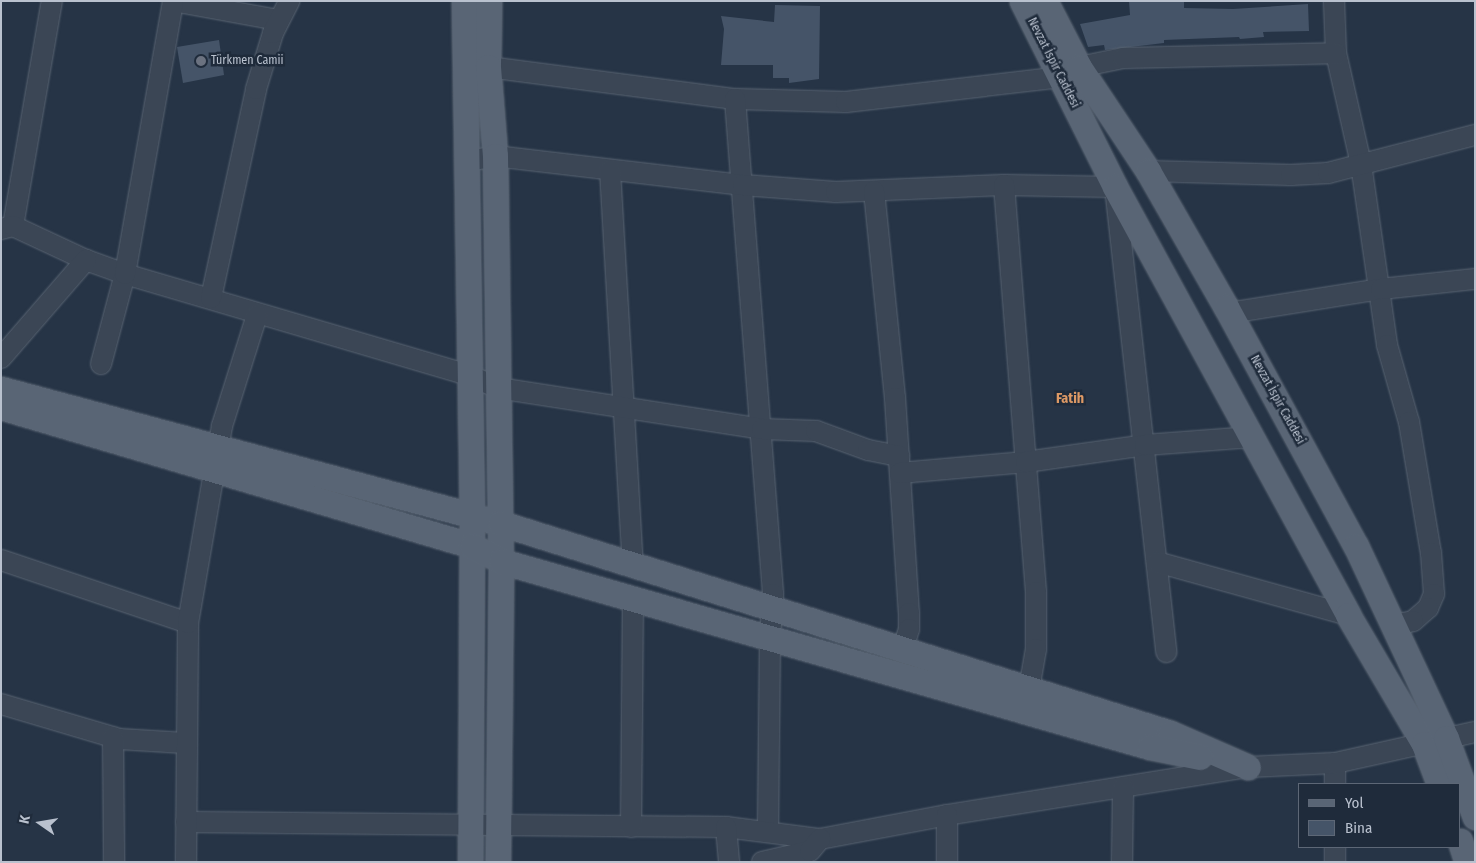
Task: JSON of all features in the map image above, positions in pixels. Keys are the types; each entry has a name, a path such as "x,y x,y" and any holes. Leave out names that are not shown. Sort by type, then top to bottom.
{"main road":[{"path":"464,1 468,160 472,517 470,862"},
{"path":"489,1 488,67 495,156 501,561 498,862"},
{"name":"Nevzat İspir Caddesi","path":"1022,1 1070,72 1148,172 1229,313 1356,546 1395,625 1435,741 1439,783"},
{"name":"Nevzat İspir Caddesi","path":"1045,1 1070,72 1115,187 1348,615 1435,741 1457,783"},
{"path":"1,389 472,546 501,561 1150,747 1248,767"},
{"path":"1,407 215,459 500,523 1170,733 1248,767"},
{"name":"Nevzat İspir Caddesi","path":"1461,790 1475,817"},
{"path":"1461,845 1467,862"}],"street":[{"path":"52,1 7,228 86,260 125,274 211,298 257,315 470,376 498,388 762,429 816,431 900,464 1026,462 1145,445 1252,436"},
{"path":"101,364 125,274 173,1 278,20"},
{"path":"211,298 256,89 278,20 288,1"},
{"path":"1334,1 1336,53 1362,164 1381,289 1387,345 1410,431 1430,553 1434,594 1423,614 1395,625"},
{"path":"488,67 735,99 846,102 1070,72 1123,58 1336,53"},
{"path":"735,99 762,429 772,608 768,831"},
{"path":"1148,172 1291,175 1328,173 1475,135"},
{"path":"468,160 495,156 743,185 836,192 1004,185 1115,187 1145,445 1166,652"},
{"path":"610,170 633,564"},
{"path":"1004,185 1036,592 1036,649 1029,688"},
{"path":"874,191 900,464 909,613 909,629 904,649"},
{"path":"1,358 86,260"},
{"path":"1229,313 1381,289 1475,279"},
{"path":"186,862 185,743 188,622 215,459 257,315"},
{"path":"1,560 188,622"},
{"path":"1157,562 1348,615"},
{"path":"631,827 633,599"},
{"path":"1,704 113,737 185,743"},
{"path":"186,822 470,825 498,823 631,827 726,827 820,839 947,815 1248,767 1335,763 1475,732"},
{"path":"113,737 114,862"},
{"path":"1335,763 1335,783"},
{"path":"1122,862 1123,787"},
{"path":"947,815 947,862"},
{"path":"726,827 729,862"},
{"path":"762,862 810,851 820,839"},
{"path":"1335,848 1335,862"}],"building":[{"path":"1129,1 1184,1 1184,8 1233,9 1308,4 1309,31 1263,32 1264,37 1240,39 1239,37 1164,40 1164,43 1105,50 1104,45 1088,47 1080,24 1130,15"},
{"path":"775,5 820,6 819,79 789,83 789,78 773,78 773,65 721,65 724,29 721,16 774,22"},
{"name":"Türkmen Camii","path":"219,40 224,75 183,83 177,47"}],"place":[{"name":"Türkmen Camii","path":"201,61"}],"district":[{"name":"Fatih","path":"1070,399"}]}
